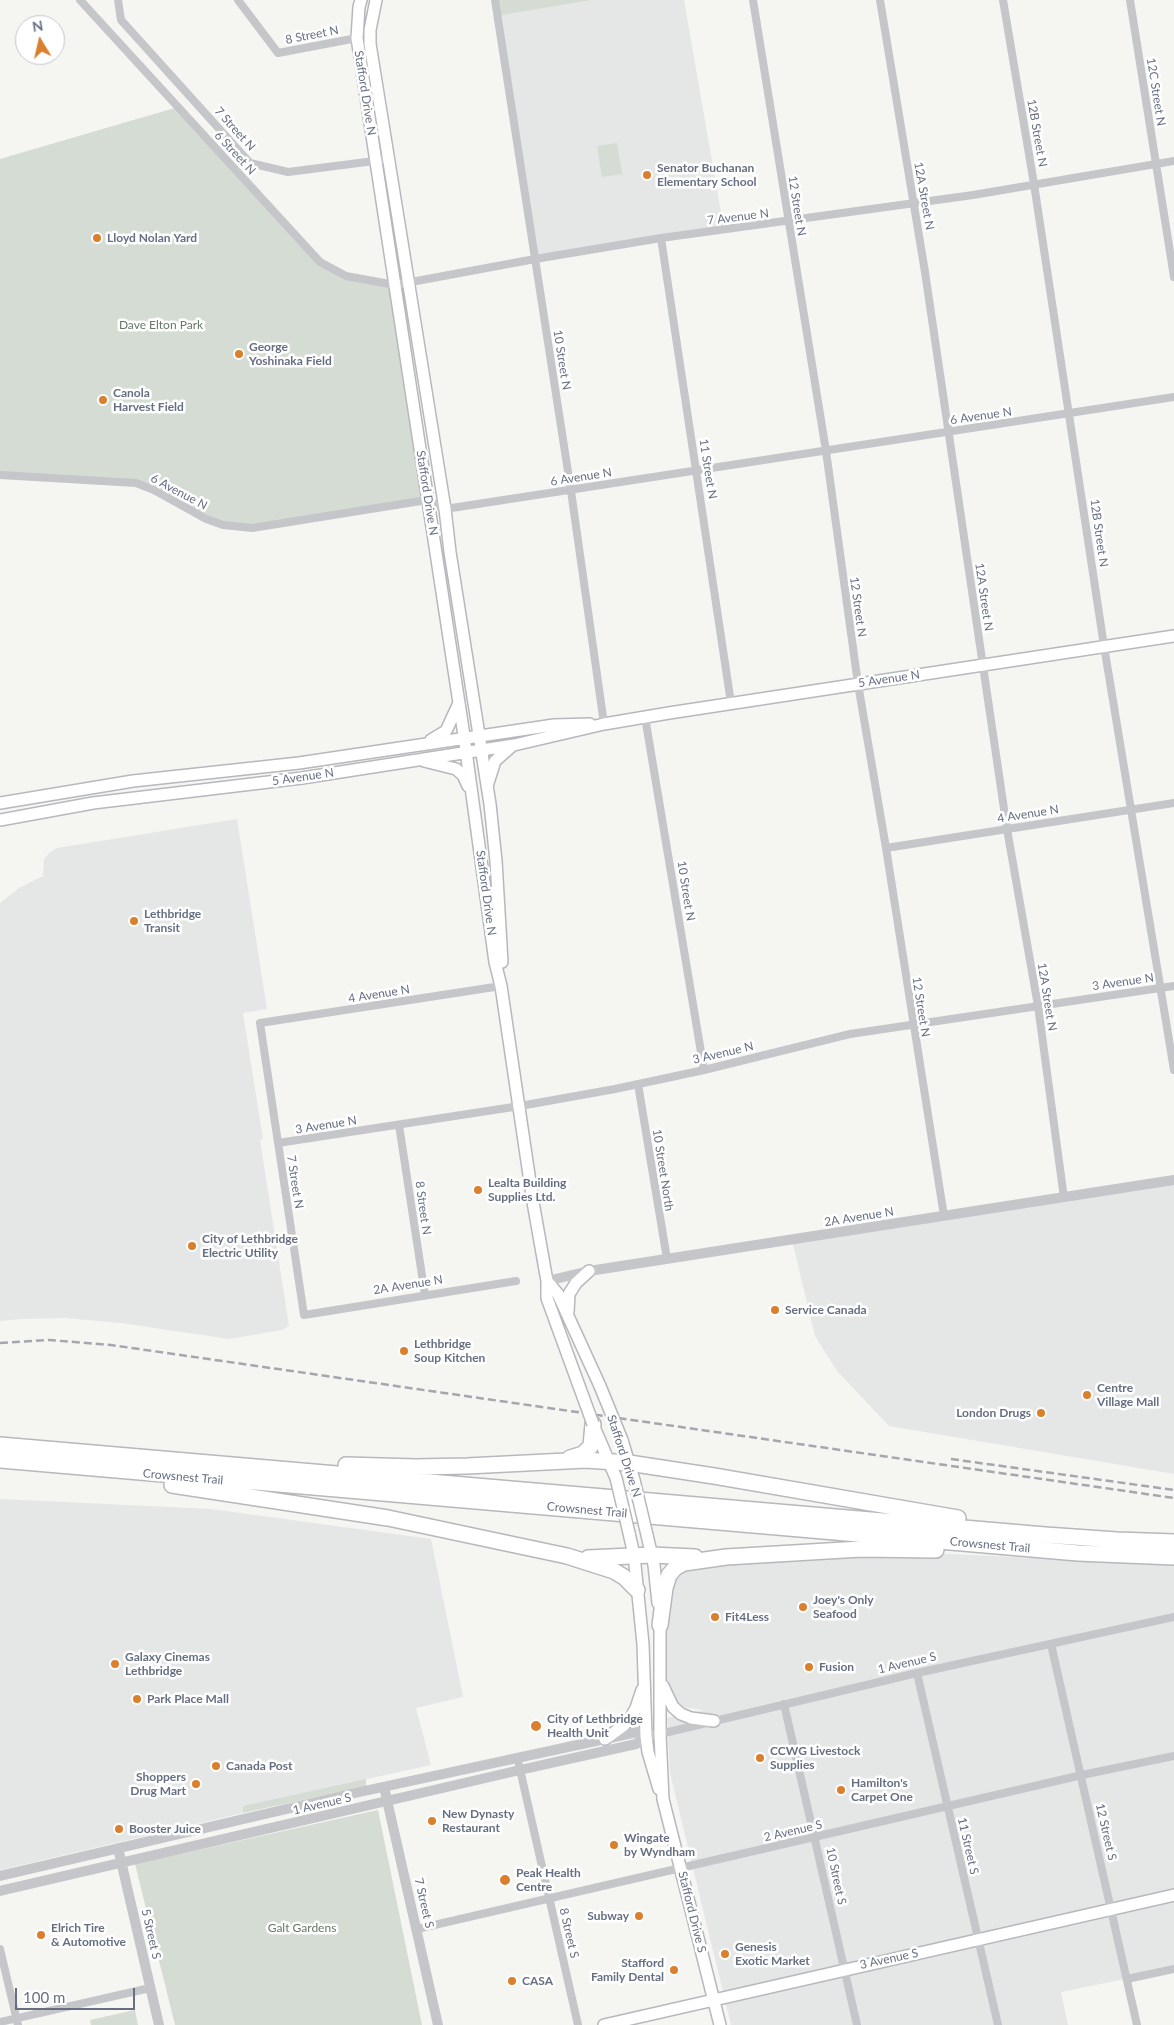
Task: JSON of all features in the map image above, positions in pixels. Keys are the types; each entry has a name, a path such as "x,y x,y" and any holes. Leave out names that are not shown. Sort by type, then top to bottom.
{"highway":[{"path":"562,1460 583,1454 591,1446 595,1433"},
{"name":"Crowsnest Trail","path":"0,1445 1046,1535 1174,1542"},
{"path":"127,1456 416,1468 511,1465 562,1460 607,1461 854,1499 1046,1535"},
{"name":"Crowsnest Trail","path":"0,1461 1078,1553 1174,1557"},
{"path":"33,1464 388,1518 567,1556 614,1571 624,1577 637,1590"},
{"path":"660,1625 664,1588 669,1574 674,1568 684,1562 694,1560 861,1549 1078,1553"},
{"path":"567,1556 595,1558 620,1558 634,1555 726,1557"}],"main road":[{"name":"Stafford Drive N","path":"361,0 357,38 465,738 495,962 501,986 520,1106 533,1202 547,1281 549,1307 595,1433 616,1478 634,1555 645,1681 646,1736"},
{"name":"Stafford Drive N","path":"376,0 370,30 370,44 445,509 486,787 496,861 502,962 501,986"},
{"name":"5 Avenue N","path":"0,820 93,803 302,778 514,745 604,724 645,717 1174,636"},
{"path":"422,744 446,731 459,703"},
{"name":"5 Avenue N","path":"0,803 133,781 299,763 560,724 604,724"},
{"path":"486,787 495,761 514,745"},
{"path":"418,759 456,769 463,775 473,796"},
{"path":"568,1316 570,1294 576,1283 589,1272"},
{"name":"Stafford Drive N","path":"547,1281 558,1294 600,1386 622,1440 634,1480 652,1555 660,1625 660,1734"},
{"path":"660,1677 673,1707 681,1714 691,1718 714,1721"},
{"path":"605,1738 624,1726 630,1719 636,1708 645,1681"},
{"name":"Stafford Drive S","path":"660,1734 663,1798"},
{"name":"Stafford Drive S","path":"646,1736 654,1776 663,1798 720,2025"},
{"name":"3 Avenue S","path":"604,2025 844,1969 1174,1896"}],"street":[{"name":"6 Street N","path":"80,0 320,262 346,276 396,285"},
{"name":"7 Street N","path":"118,0 121,20 250,163 288,172 390,159"},
{"name":"8 Street N","path":"238,0 278,53 357,38"},
{"name":"10 Street N","path":"495,0 604,724"},
{"name":"12 Street N","path":"753,0 826,451 858,684 944,1216"},
{"name":"12A Street N","path":"880,0 949,432 1007,829 1038,1006 1064,1198"},
{"name":"12B Street N","path":"1003,0 1070,413 1104,646 1174,1070"},
{"name":"12C Street N","path":"1130,0 1174,277"},
{"name":"7 Avenue N","path":"396,285 661,238 788,222 1174,161"},
{"name":"11 Street N","path":"661,238 731,703"},
{"name":"6 Avenue N","path":"445,509 1174,397"},
{"name":"6 Avenue N","path":"0,475 136,483 154,490 206,519 223,525 242,528 427,500"},
{"path":"427,500 445,509"},
{"name":"10 Street N","path":"645,717 704,1070"},
{"name":"4 Avenue N","path":"886,848 1174,803"},
{"name":"4 Avenue N","path":"260,1023 501,986"},
{"name":"3 Avenue N","path":"278,1143 520,1106 638,1084 704,1070 850,1034 1174,986"},
{"name":"7 Street N","path":"260,1023 304,1314"},
{"name":"10 Street North","path":"638,1084 667,1259"},
{"name":"8 Street N","path":"400,1125 425,1295"},
{"name":"2A Avenue N","path":"547,1281 667,1259 1174,1180"},
{"name":"2A Avenue N","path":"304,1314 516,1281"},
{"name":"1 Avenue S","path":"0,1891 636,1744 646,1736 917,1673 1174,1617"},
{"name":"12 Street S","path":"1051,1644 1112,1909 1136,2025"},
{"name":"11 Street S","path":"917,1673 998,2025"},
{"name":"10 Street S","path":"784,1704 816,1837 857,2025"},
{"name":"1 Avenue S","path":"0,1876 605,1738 637,1732 646,1736"},
{"name":"2 Avenue S","path":"417,1929 1082,1775 1174,1756"},
{"name":"8 Street S","path":"517,1758 578,2025"},
{"name":"7 Street S","path":"384,1787 438,2025"},
{"name":"5 Street S","path":"118,1848 159,2025"},
{"path":"0,1949 17,2022"},
{"path":"1127,1979 1174,1969"},
{"path":"0,2022 17,2022 150,1988"}],"shaded area":[{"path":"592,0 684,0 724,230 535,259 497,16"},
{"path":"237,819 267,1009 243,1013 263,1139 260,1140 289,1326 282,1330 229,1339 121,1323 65,1318 0,1321 0,903 19,888 43,876 44,859 57,848"},
{"path":"1174,1180 1174,1474 889,1426 837,1371 815,1336 792,1240"},
{"path":"0,1499 211,1509 431,1539 463,1697 416,1708 431,1765 244,1806 243,1813 0,1870"},
{"path":"908,1552 1057,1559 1174,1560 1174,1969 1061,1992 1068,2025 731,2025 670,1773 667,1718 703,1710 680,1707 675,1703 665,1684 667,1594 683,1565"}],"green space":[{"path":"495,0 592,0 497,16"},
{"name":"Dave Elton Park","path":"178,107 320,262 346,276 395,285 427,500 261,526 223,525 136,483 0,475 0,159"},
{"path":"617,143 622,174 602,177 597,146"},
{"path":"366,1779 366,1786 243,1813 243,1806"},
{"name":"Galt Gardens","path":"378,1810 422,2025 175,2025 135,1864"},
{"path":"135,2010 138,2025 91,2025 90,2020"}],"railway":[{"path":"0,1343 49,1340 111,1345 1174,1498"},
{"path":"951,1459 1174,1490"}],"place":[{"name":"Senator Buchanan Elementary School","path":"647,175"},
{"name":"Lloyd Nolan Yard","path":"97,238"},
{"name":"George Yoshinaka Field","path":"239,354"},
{"name":"Canola Harvest Field","path":"103,400"},
{"name":"Lethbridge Transit","path":"134,921"},
{"name":"Lealta Building Supplies Ltd.","path":"478,1190"},
{"name":"City of Lethbridge Electric Utility","path":"192,1246"},
{"name":"Service Canada","path":"775,1310"},
{"name":"Lethbridge Soup Kitchen","path":"404,1351"},
{"name":"Centre Village Mall","path":"1087,1395"},
{"name":"London Drugs","path":"1041,1413"},
{"name":"Joey's Only Seafood","path":"803,1607"},
{"name":"Fit4Less","path":"715,1617"},
{"name":"Galaxy Cinemas Lethbridge","path":"115,1664"},
{"name":"Fusion","path":"809,1667"},
{"name":"Park Place Mall","path":"137,1699"},
{"name":"City of Lethbridge Health Unit","path":"536,1726"},
{"name":"CCWG Livestock Supplies","path":"760,1758"},
{"name":"Canada Post","path":"216,1766"},
{"name":"Shoppers Drug Mart","path":"196,1784"},
{"name":"Hamilton's Carpet One","path":"841,1790"},
{"name":"New Dynasty Restaurant","path":"432,1821"},
{"name":"Booster Juice","path":"119,1829"},
{"name":"Wingate by Wyndham","path":"614,1845"},
{"name":"Peak Health Centre","path":"505,1880"},
{"name":"Subway","path":"639,1916"},
{"name":"Elrich Tire & Automotive","path":"41,1935"},
{"name":"Genesis Exotic Market","path":"725,1954"},
{"name":"Stafford Family Dental","path":"674,1970"},
{"name":"CASA","path":"512,1981"}]}
